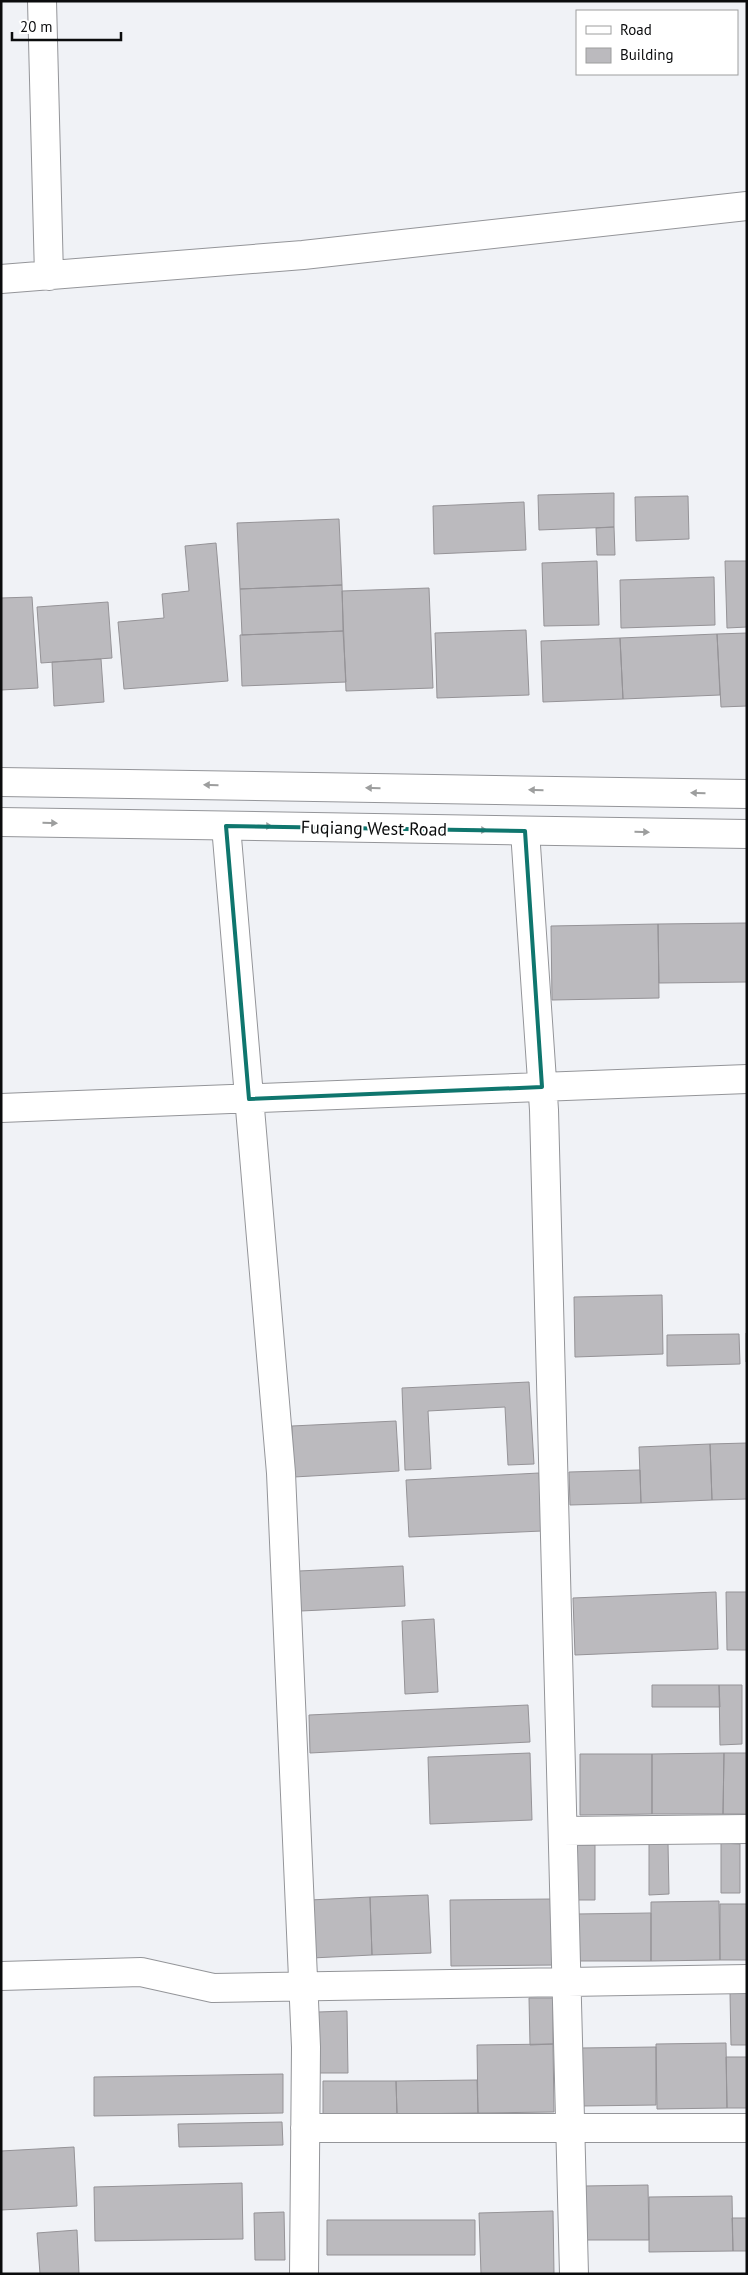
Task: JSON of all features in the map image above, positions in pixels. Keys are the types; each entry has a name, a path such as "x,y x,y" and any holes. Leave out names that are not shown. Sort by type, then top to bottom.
{"street":[{"path":"42,1 49,276"},
{"path":"1,279 304,255 747,206"},
{"path":"1,782 747,794"},
{"name":"Fuqiang West Road","path":"1,822 747,834"},
{"path":"226,826 281,1473 306,2046 304,2274"},
{"path":"525,830 542,1087 574,2274"},
{"path":"1,1108 747,1079"},
{"path":"563,1830 747,1829"},
{"path":"1,1976 141,1972 213,1988 747,1978"},
{"path":"305,2128 747,2128"}],"highlighted area":[{"path":"226,826 525,831 542,1087 249,1099"}],"building":[{"path":"614,493 614,527 539,530 538,495"},
{"path":"688,496 689,539 636,541 635,497"},
{"path":"524,502 526,550 434,554 433,506"},
{"path":"339,519 342,585 240,589 237,523"},
{"path":"614,527 615,555 597,555 596,528"},
{"path":"216,543 228,681 124,689 118,622 164,618 162,594 189,591 185,546"},
{"path":"597,561 599,625 544,626 542,563"},
{"path":"725,561 747,561 747,627 727,628"},
{"path":"714,577 715,625 621,628 620,580"},
{"path":"342,585 343,631 242,635 240,589"},
{"path":"429,588 433,688 346,691 342,591"},
{"path":"32,597 38,688 1,690 1,598"},
{"path":"108,602 112,658 41,663 37,607"},
{"path":"526,630 529,695 437,698 435,633"},
{"path":"343,631 346,682 242,686 240,635"},
{"path":"747,633 747,706 721,707 717,634"},
{"path":"717,634 720,695 623,699 620,638"},
{"path":"620,638 623,699 543,702 541,641"},
{"path":"101,659 104,702 54,706 52,662"},
{"path":"747,923 747,982 659,983 658,924"},
{"path":"658,924 659,998 552,1000 551,926"},
{"path":"662,1295 663,1354 575,1357 574,1297"},
{"path":"747,1333 747,1362 746,1362"},
{"path":"739,1334 740,1364 667,1366 667,1335"},
{"path":"529,1382 534,1464 508,1465 505,1407 428,1411 431,1469 405,1470 402,1388"},
{"path":"396,1421 399,1471 294,1477 292,1426"},
{"path":"747,1443 747,1499 712,1500 710,1444"},
{"path":"710,1444 712,1500 641,1503 639,1447"},
{"path":"640,1470 641,1503 570,1505 569,1472"},
{"path":"539,1473 542,1531 409,1537 406,1480"},
{"path":"403,1566 405,1606 301,1611 299,1571"},
{"path":"716,1592 718,1649 575,1655 573,1598"},
{"path":"726,1592 747,1592 747,1650 727,1650"},
{"path":"434,1619 438,1692 405,1694 402,1621"},
{"path":"652,1685 719,1685 720,1707 652,1707"},
{"path":"719,1685 742,1685 742,1744 720,1745"},
{"path":"528,1705 530,1742 310,1753 309,1715"},
{"path":"530,1753 532,1820 430,1824 428,1757"},
{"path":"724,1753 723,1814 652,1814 652,1754"},
{"path":"724,1753 747,1753 747,1814 723,1814"},
{"path":"580,1754 652,1754 652,1814 580,1815"},
{"path":"668,1843 669,1894 649,1895 649,1844"},
{"path":"721,1843 740,1844 740,1893 721,1893"},
{"path":"575,1845 595,1845 595,1900 576,1900"},
{"path":"428,1895 431,1953 372,1955 370,1897"},
{"path":"370,1897 372,1955 312,1958 310,1900"},
{"path":"554,1899 556,1965 451,1966 450,1900"},
{"path":"719,1901 720,1960 651,1961 651,1902"},
{"path":"720,1904 747,1904 747,1960 720,1960"},
{"path":"651,1913 651,1961 576,1961 576,1914"},
{"path":"730,1993 747,1993 747,2045 731,2045"},
{"path":"529,1998 553,1998 553,2044 530,2045"},
{"path":"347,2011 348,2073 318,2073 318,2012"},
{"path":"726,2043 727,2108 657,2109 656,2044"},
{"path":"553,2044 554,2112 478,2113 477,2045"},
{"path":"656,2047 656,2105 582,2106 581,2048"},
{"path":"726,2057 747,2057 747,2108 727,2108"},
{"path":"283,2074 283,2113 94,2116 94,2077"},
{"path":"477,2080 478,2113 397,2114 396,2081"},
{"path":"323,2081 396,2081 397,2114 323,2114"},
{"path":"282,2122 283,2145 179,2147 178,2124"},
{"path":"74,2147 77,2206 1,2210 1,2151"},
{"path":"242,2183 243,2239 95,2241 94,2187"},
{"path":"648,2185 649,2240 585,2240 585,2186"},
{"path":"732,2196 733,2251 649,2252 649,2197"},
{"path":"553,2211 554,2274 481,2274 479,2213"},
{"path":"284,2212 285,2260 255,2260 254,2213"},
{"path":"732,2218 747,2218 747,2251 733,2251"},
{"path":"327,2220 475,2220 475,2255 327,2255"},
{"path":"77,2230 79,2274 40,2274 37,2233"}]}
